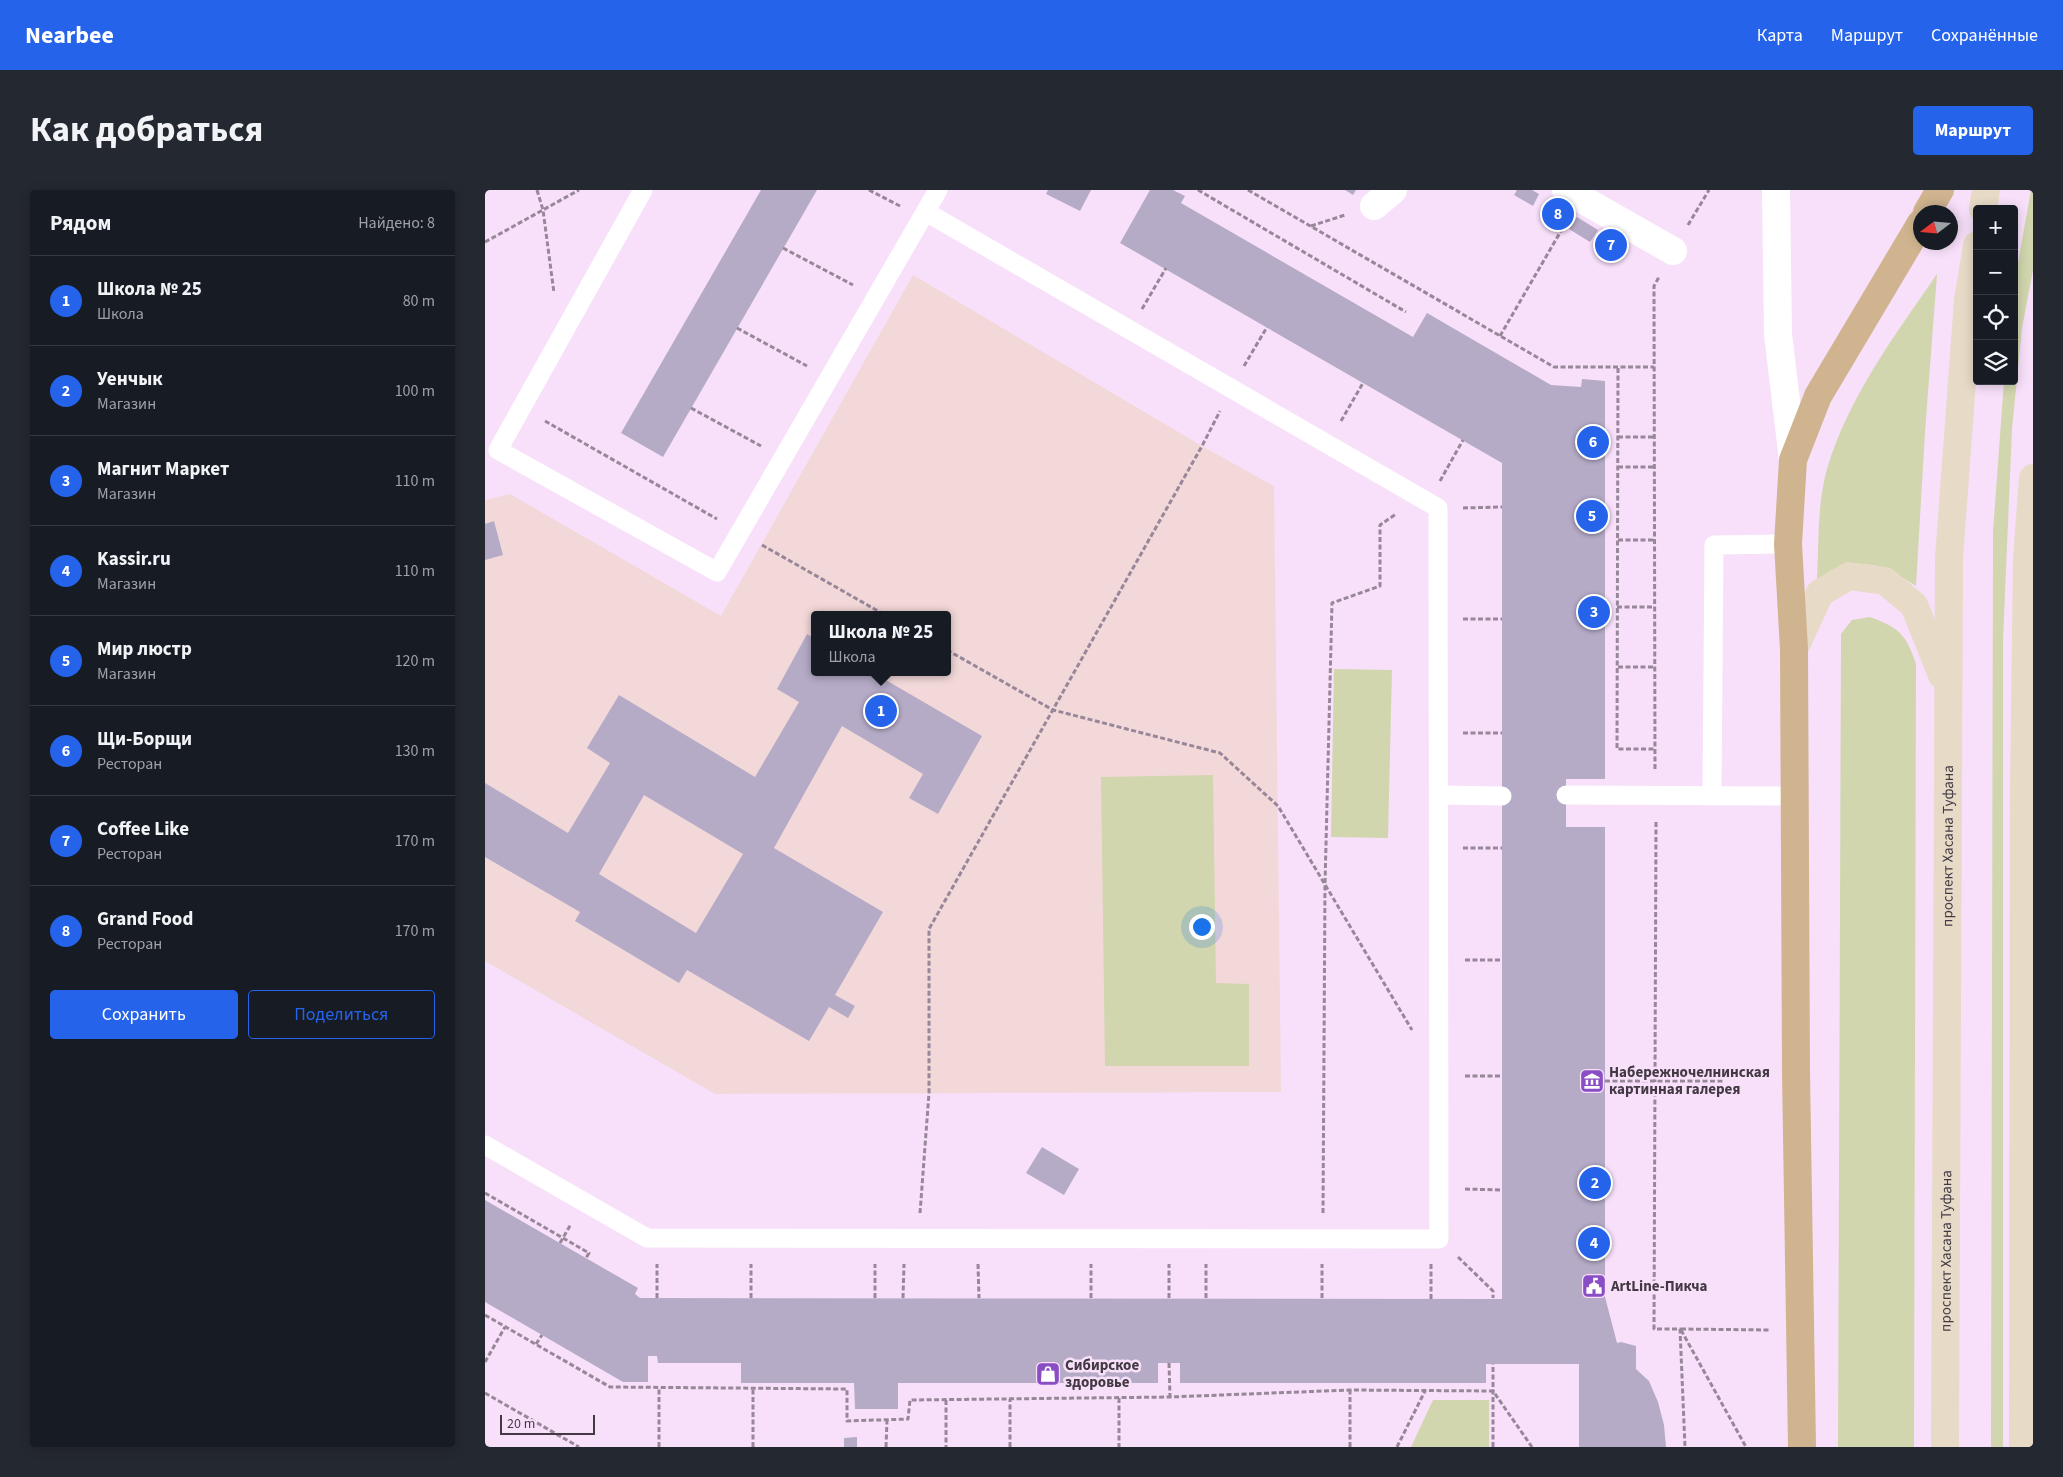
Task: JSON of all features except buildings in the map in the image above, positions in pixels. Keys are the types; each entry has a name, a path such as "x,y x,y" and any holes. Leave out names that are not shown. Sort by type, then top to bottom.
{"main road":[{"path":"1931,205 1940,190"},
{"path":"1984,205 1986,190"},
{"path":"1801,1447 1794,649 1788,544 1793,460 1817,396 1913,237"},
{"name":"проспект Хасана Туфана","path":"1945,1447 1949,558 1968,300 1976,250"},
{"path":"2023,1447 2029,678 2027,559 2033,478"},
{"path":"1794,649 1820,593 1849,576 1885,580 1914,605 1948,688"}],"street":[{"path":"1776,190 1778,334 1793,460"},
{"path":"1573,194 1673,251"}],"lane":[{"path":"643,190 521,408 492,452 717,572 938,190"},
{"path":"485,1145 555,1178 647,1238 1435,1239 1439,1189 1439,620 1428,502 1130,330 924,215"},
{"path":"1713,796 1714,545 1788,544"},
{"path":"1439,795 1502,796"},
{"path":"1566,795 1795,796"}],"path":[{"path":"537,190 543,210 561,338"},
{"path":"485,242 579,190"},
{"path":"869,190 924,215"},
{"path":"1198,190 1405,312"},
{"path":"1248,190 1554,367 1654,367"},
{"path":"1501,336 1573,194"},
{"path":"1310,226 1383,198"},
{"path":"783,248 876,297"},
{"path":"1130,330 1166,268"},
{"path":"1654,286 1655,777"},
{"path":"903,1298 929,1093 929,929 1202,446 1231,388 1267,327"},
{"path":"737,328 829,378"},
{"path":"1618,368 1617,749 1655,749"},
{"path":"1328,444 1363,383"},
{"path":"521,408 878,611"},
{"path":"691,408 783,458"},
{"path":"1618,437 1655,437"},
{"path":"1428,502 1463,440"},
{"path":"1617,466 1655,466"},
{"path":"1322,1298 1325,884 1331,604 1380,586 1381,525 1428,502 1502,507"},
{"path":"1617,540 1655,540"},
{"path":"1617,607 1654,607"},
{"path":"1439,620 1502,620"},
{"path":"951,652 1053,710 1220,754 1278,806 1414,1034"},
{"path":"1618,668 1655,668"},
{"path":"1439,733 1502,733"},
{"path":"1656,818 1654,1329 1799,1330"},
{"path":"1439,848 1502,848"},
{"path":"1439,960 1502,960"},
{"path":"1439,1076 1502,1076"},
{"path":"1605,1081 1724,1081"},
{"path":"1439,1189 1502,1190"},
{"path":"485,1193 589,1253 586,1258"},
{"path":"657,1238 657,1298"},
{"path":"751,1238 751,1298"},
{"path":"875,1239 875,1298"},
{"path":"978,1239 979,1298"},
{"path":"1091,1239 1091,1298"},
{"path":"1169,1239 1169,1298"},
{"path":"1206,1239 1206,1298"},
{"path":"1435,1239 1493,1291 1493,1298"},
{"path":"1431,1299 1435,1239"},
{"path":"485,1315 610,1387 847,1389 847,1421 908,1419 909,1400 1170,1398 1350,1390 1493,1391"},
{"path":"485,1362 505,1327"},
{"path":"1680,1329 1685,1447"},
{"path":"1680,1329 1747,1447"},
{"path":"536,1344 542,1335"},
{"path":"1169,1363 1170,1398"},
{"path":"1493,1364 1493,1447"},
{"path":"659,1388 659,1447"},
{"path":"753,1389 753,1447"},
{"path":"1350,1390 1350,1447"},
{"path":"1397,1447 1425,1391"},
{"path":"1493,1391 1532,1447"},
{"path":"485,1393 579,1447"},
{"path":"1119,1398 1119,1447"},
{"path":"1010,1399 1010,1447"},
{"path":"946,1400 946,1447"},
{"path":"886,1447 887,1420"}],"shaded area":[{"path":"913,275 1202,446 1274,486 1281,1092 715,1094 485,961 485,500 510,494 721,616"}],"green space":[{"path":"2031,190 2033,190 2033,270 2022,328 2018,368 2018,295 2018,263"},
{"path":"1937,274 1916,586 1890,571 1868,564 1845,567 1817,579 1821,496 1827,469 1836,443 1847,417 1874,368"},
{"path":"2004,385 2016,385 2012,429 2003,640 2003,1447 1991,1447 1993,532"},
{"path":"1870,617 1895,629 1905,639 1916,664 1914,1447 1838,1447 1841,634 1852,620"},
{"path":"1334,669 1392,670 1388,838 1331,837"},
{"path":"1213,775 1216,983 1249,984 1249,1066 1105,1066 1101,777"},
{"path":"1433,1400 1489,1400 1489,1447 1411,1447"}],"place":[{"name":"Grand Food","path":"1558,214"},
{"name":"Coffee Like","path":"1611,245"},
{"name":"Щи-Борщи","path":"1593,442"},
{"name":"Мир люстр","path":"1592,516"},
{"name":"Магнит Маркет","path":"1594,612"},
{"name":"Школа № 25","path":"881,711"},
{"name":"Набережночелнинская картинная галерея","path":"1592,1081"},
{"name":"Уенчык","path":"1595,1183"},
{"name":"Kassir.ru","path":"1594,1243"},
{"name":"ArtLine-Пикча","path":"1594,1286"},
{"name":"Сибирское здоровье","path":"1048,1374"}]}
